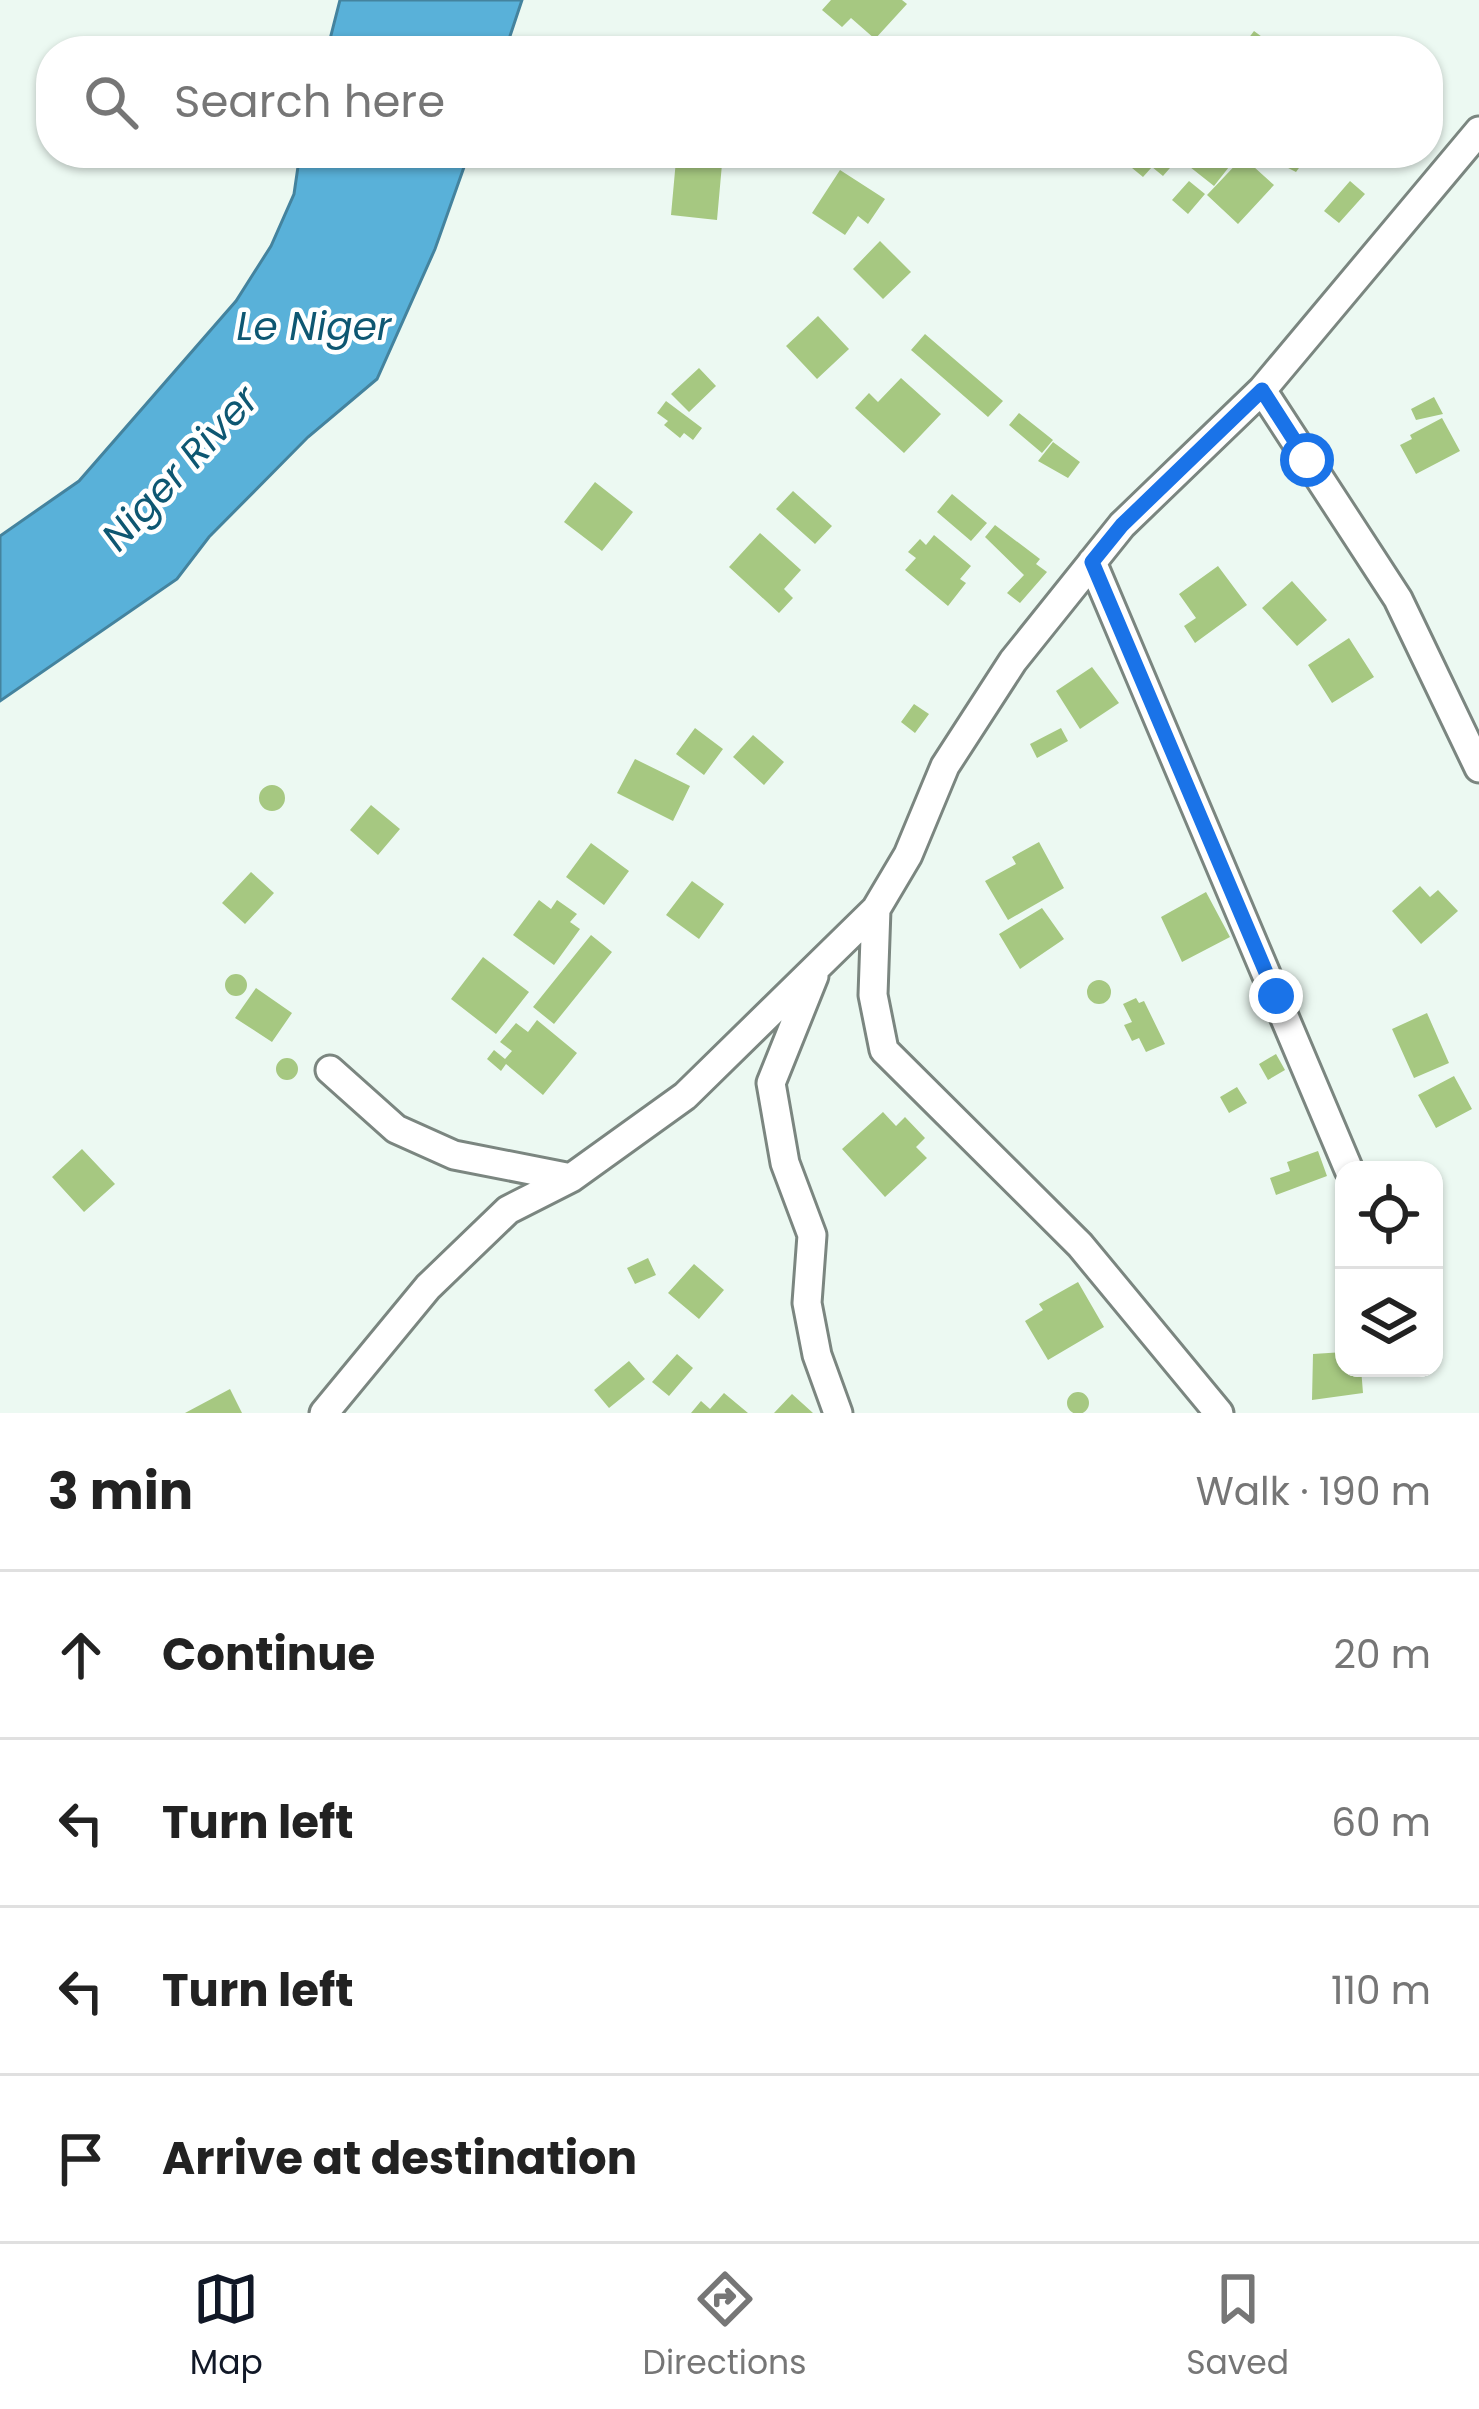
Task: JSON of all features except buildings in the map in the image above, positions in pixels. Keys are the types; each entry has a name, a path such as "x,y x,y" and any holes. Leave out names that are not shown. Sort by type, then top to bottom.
{"street":[{"path":"323,1412 428,1287 508,1210 571,1178 685,1096 876,910 908,855 945,766 1013,661 1122,525 1262,390 1479,131"},
{"path":"1262,390 1399,599 1479,768"},
{"path":"1092,562 1345,1161"},
{"path":"876,910 873,995 884,1050 1080,1245 1219,1413"},
{"path":"818,967 771,1083 785,1163 812,1235 807,1303 817,1355 838,1413"},
{"path":"330,1070 396,1130 454,1155 571,1178"}],"water":[{"path":"340,0 522,0 510,36 331,36"},
{"name":"Le Niger","path":"298,168 464,168 435,249 377,379 308,437 209,537 177,579 0,701 0,536 79,481 236,301 271,246 294,194"}],"route":[{"path":"1276,996 1092,562 1122,525 1262,390 1307,460"}],"water label":[{"name":"Niger River","path":"180,468"}]}
